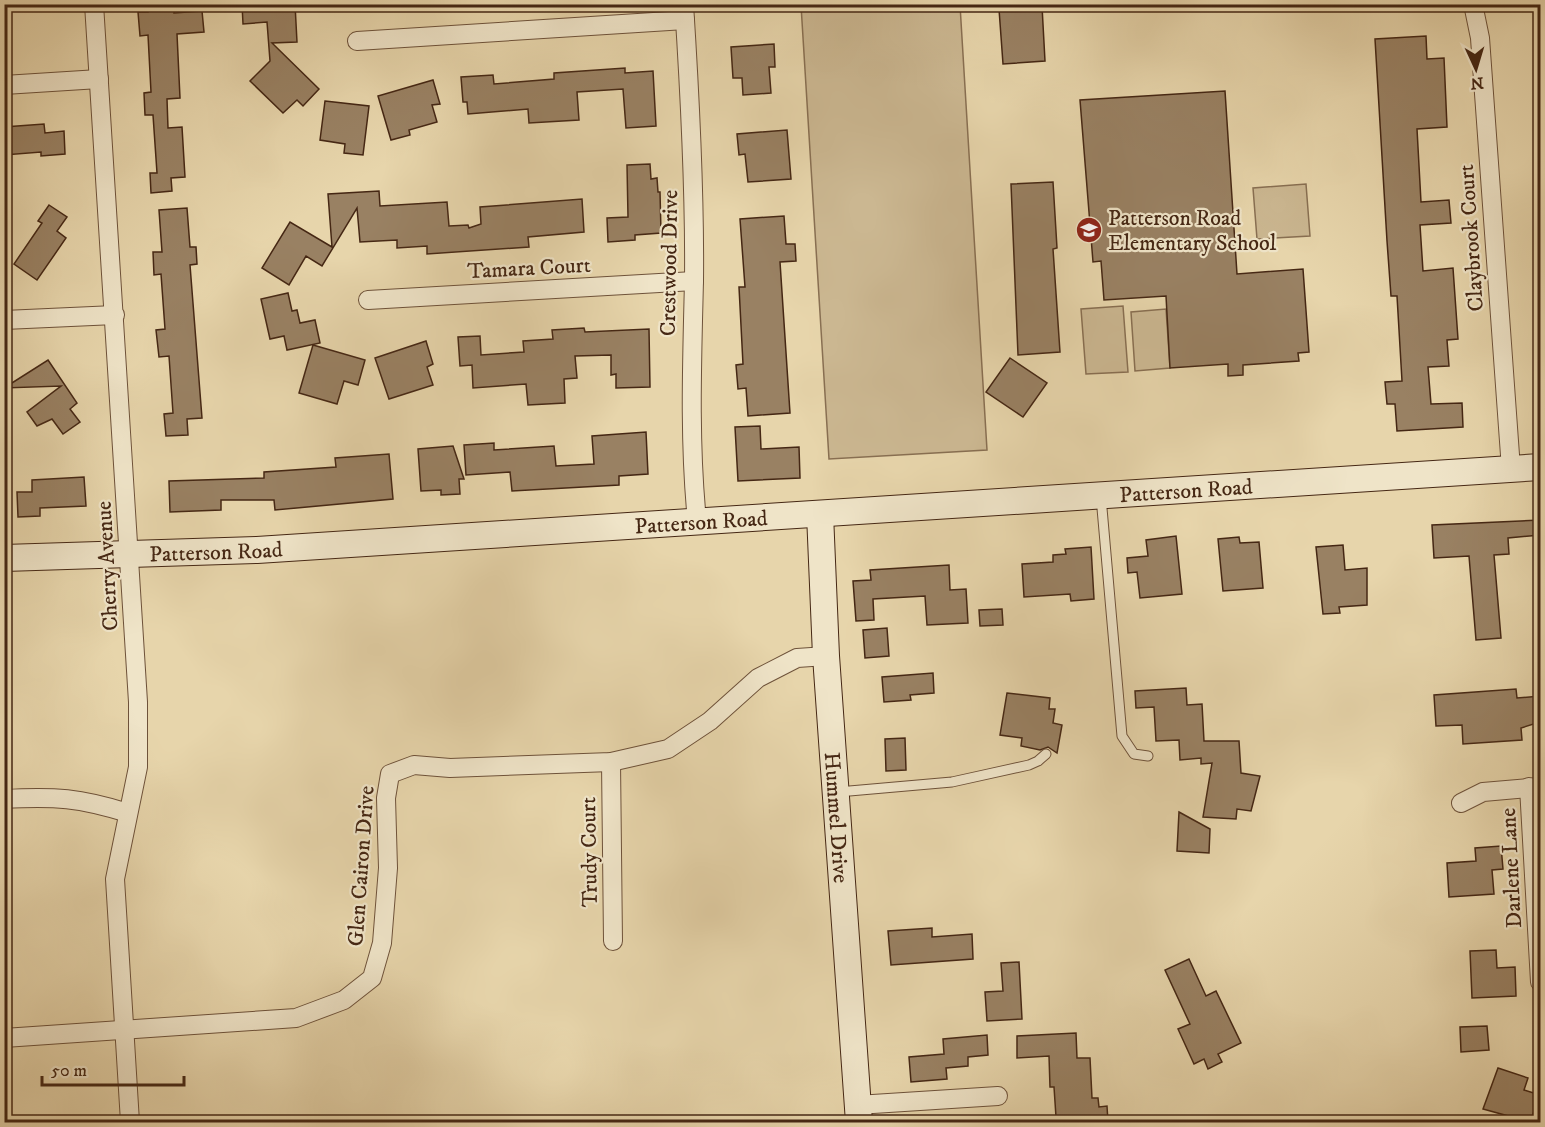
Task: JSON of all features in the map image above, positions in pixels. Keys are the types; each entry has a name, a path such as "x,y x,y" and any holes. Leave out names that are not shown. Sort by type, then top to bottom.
{"street":[{"name":"Cherry Avenue","path":"94,4 138,702 138,766 115,879 130,1122"},
{"name":"Claybrook Court","path":"1473,4 1480,38 1511,469"},
{"path":"357,41 684,12"},
{"name":"Crestwood Drive","path":"684,12 693,149 694,281 690,376 692,472 697,522"},
{"path":"4,85 99,79"},
{"name":"Tamara Court","path":"368,300 694,281"},
{"path":"4,320 115,315"},
{"name":"Patterson Road","path":"4,558 257,550 1540,467"},
{"name":"Hummel Drive","path":"820,513 826,656 858,1114"},
{"name":"Glen Cairon Drive","path":"4,1038 296,1018 344,1000 372,978 382,943 388,868 386,798 390,774 414,765 450,768 611,762 668,748 710,722 758,678 797,658 826,656"},
{"name":"Trudy Court","path":"611,762 613,941"},
{"path":"1461,803 1483,792 1535,787"},
{"name":"Darlene Lane","path":"1535,787 1540,982"},
{"path":"4,800 59,798 87,801 128,813"},
{"path":"858,1114 998,1096"}],"lane":[{"path":"1101,495 1122,736 1134,754 1148,756"},
{"path":"836,792 952,782 1029,765 1046,754"}],"shaded area":[{"path":"801,5 960,5 987,450 829,459"},
{"path":"1306,184 1310,236 1257,239 1253,188"},
{"path":"1123,306 1128,372 1086,374 1081,309"},
{"path":"1166,309 1170,368 1135,371 1131,312"}],"building":[{"path":"147,4 174,4 174,13 202,11 204,32 177,34 180,98 167,99 168,128 182,127 185,177 171,178 172,191 151,193 150,173 157,173 153,115 145,115 144,93 151,92 148,35 140,36 138,12 148,12"},
{"path":"242,4 295,4 297,42 272,43 319,89 303,106 297,100 283,113 250,81 270,61 267,22 243,24"},
{"path":"1042,6 1045,61 1003,64 999,9"},
{"path":"1426,36 1427,59 1444,58 1447,127 1417,129 1421,202 1449,200 1451,223 1420,225 1423,271 1453,268 1458,339 1447,340 1449,366 1428,367 1431,404 1462,403 1463,427 1397,431 1395,404 1387,404 1385,382 1402,381 1397,296 1391,296 1375,39"},
{"path":"774,44 775,67 769,67 771,93 743,95 742,78 733,78 731,47"},
{"path":"625,68 625,73 653,71 656,126 626,128 623,89 577,92 579,120 529,123 528,109 468,114 467,102 463,102 461,77 493,75 494,84 554,79 554,73"},
{"path":"433,80 440,104 432,105 437,122 409,130 410,135 391,140 378,96"},
{"path":"1225,91 1237,274 1303,269 1309,352 1298,353 1299,361 1243,365 1243,375 1228,376 1228,364 1170,368 1166,296 1104,300 1101,261 1093,262 1080,100"},
{"path":"325,101 369,106 363,155 344,153 345,144 320,140"},
{"path":"44,124 45,133 64,131 65,154 41,156 41,152 4,155 4,127"},
{"path":"787,130 791,179 748,182 745,154 739,155 737,134"},
{"path":"650,164 651,179 657,178 658,192 660,192 661,233 635,235 635,240 608,242 607,218 628,217 627,165"},
{"path":"1053,182 1057,248 1053,249 1060,352 1018,355 1011,184"},
{"path":"379,191 380,206 447,202 449,226 468,225 469,228 481,224 480,207 582,199 584,232 528,237 529,247 427,254 427,246 397,248 397,240 360,242 357,208 322,266 306,256 289,285 262,268 290,222 332,247 328,194"},
{"path":"49,205 67,217 57,231 66,238 37,280 14,264 42,223 38,221"},
{"path":"187,208 190,247 196,247 197,264 190,265 202,418 187,419 188,435 166,436 164,414 173,413 169,356 159,357 156,330 165,329 161,274 154,275 153,252 162,252 159,210"},
{"path":"784,216 786,244 795,244 796,261 780,262 790,413 748,416 746,388 738,389 736,365 743,364 739,287 745,287 740,219"},
{"path":"288,293 292,311 297,310 300,323 315,320 320,343 287,350 284,336 270,339 261,299"},
{"path":"584,328 585,332 649,329 650,387 616,388 616,374 611,375 611,355 575,356 577,378 564,379 565,403 528,405 526,384 473,388 472,365 460,366 458,337 480,336 481,355 524,352 523,341 553,339 552,330"},
{"path":"426,341 433,364 427,367 433,385 389,399 375,358"},
{"path":"313,345 365,360 358,385 344,381 337,404 299,393"},
{"path":"1010,358 1047,383 1023,417 986,392"},
{"path":"48,360 77,403 70,409 80,422 63,434 52,419 37,426 27,412 61,386 4,388"},
{"path":"760,426 761,449 799,447 800,478 738,481 735,427"},
{"path":"646,432 648,474 619,476 619,485 512,491 510,472 466,475 464,445 494,443 494,450 554,446 556,466 594,464 592,436"},
{"path":"453,446 464,479 459,479 460,494 441,495 441,490 421,491 418,449"},
{"path":"389,454 393,499 275,510 274,500 221,500 221,510 170,512 169,481 264,478 264,472 336,467 335,458"},
{"path":"84,477 86,506 40,508 40,516 18,517 17,492 32,492 32,480"},
{"path":"1540,520 1540,535 1508,538 1509,554 1494,555 1501,638 1476,640 1469,556 1434,558 1432,525"},
{"path":"1176,536 1182,594 1140,598 1137,572 1128,573 1127,558 1148,556 1146,540"},
{"path":"1239,537 1240,543 1259,542 1263,588 1223,591 1218,539"},
{"path":"1343,545 1345,570 1367,568 1367,605 1339,607 1340,613 1323,614 1316,547"},
{"path":"1091,547 1094,599 1071,601 1070,594 1024,597 1022,564 1053,562 1053,555 1066,554 1065,549"},
{"path":"949,565 950,590 966,589 968,623 927,625 925,596 873,599 874,620 856,621 853,581 871,580 870,570"},
{"path":"1002,609 1003,625 980,626 979,610"},
{"path":"887,628 889,656 865,658 863,630"},
{"path":"933,673 934,693 910,695 911,700 884,702 882,677"},
{"path":"1186,688 1187,705 1202,704 1204,741 1239,741 1241,773 1260,776 1251,811 1237,809 1236,819 1203,817 1212,763 1201,764 1201,758 1180,760 1179,740 1156,741 1154,707 1136,708 1135,691"},
{"path":"1516,689 1517,698 1540,696 1540,722 1521,728 1522,740 1463,744 1462,725 1436,726 1434,695"},
{"path":"1007,693 1050,698 1049,709 1055,709 1053,723 1062,725 1057,753 1048,747 1040,750 1021,746 1022,738 1000,735"},
{"path":"905,738 906,770 886,771 885,739"},
{"path":"1179,812 1210,829 1209,853 1177,851"},
{"path":"1501,846 1503,869 1492,870 1494,894 1449,897 1447,863 1476,861 1475,848"},
{"path":"932,928 932,937 972,934 973,959 891,965 888,931"},
{"path":"1496,950 1497,968 1515,967 1516,996 1472,998 1470,951"},
{"path":"1189,959 1206,996 1216,991 1241,1043 1218,1054 1222,1062 1208,1069 1204,1059 1194,1064 1178,1029 1190,1024 1165,970"},
{"path":"1019,962 1022,1019 987,1021 985,992 1003,991 1001,963"},
{"path":"1487,1026 1489,1050 1461,1052 1460,1027"},
{"path":"1076,1033 1077,1058 1090,1058 1092,1098 1098,1098 1099,1107 1107,1106 1108,1122 1070,1122 1069,1116 1056,1117 1054,1087 1050,1087 1049,1056 1017,1058 1017,1036"},
{"path":"987,1035 988,1055 968,1057 968,1066 946,1068 947,1079 911,1082 909,1057 944,1054 943,1039"},
{"path":"1498,1068 1528,1078 1524,1090 1540,1095 1530,1122 1483,1109"}],"place":[{"name":"Patterson Road Elementary School","path":"1089,230"}]}
